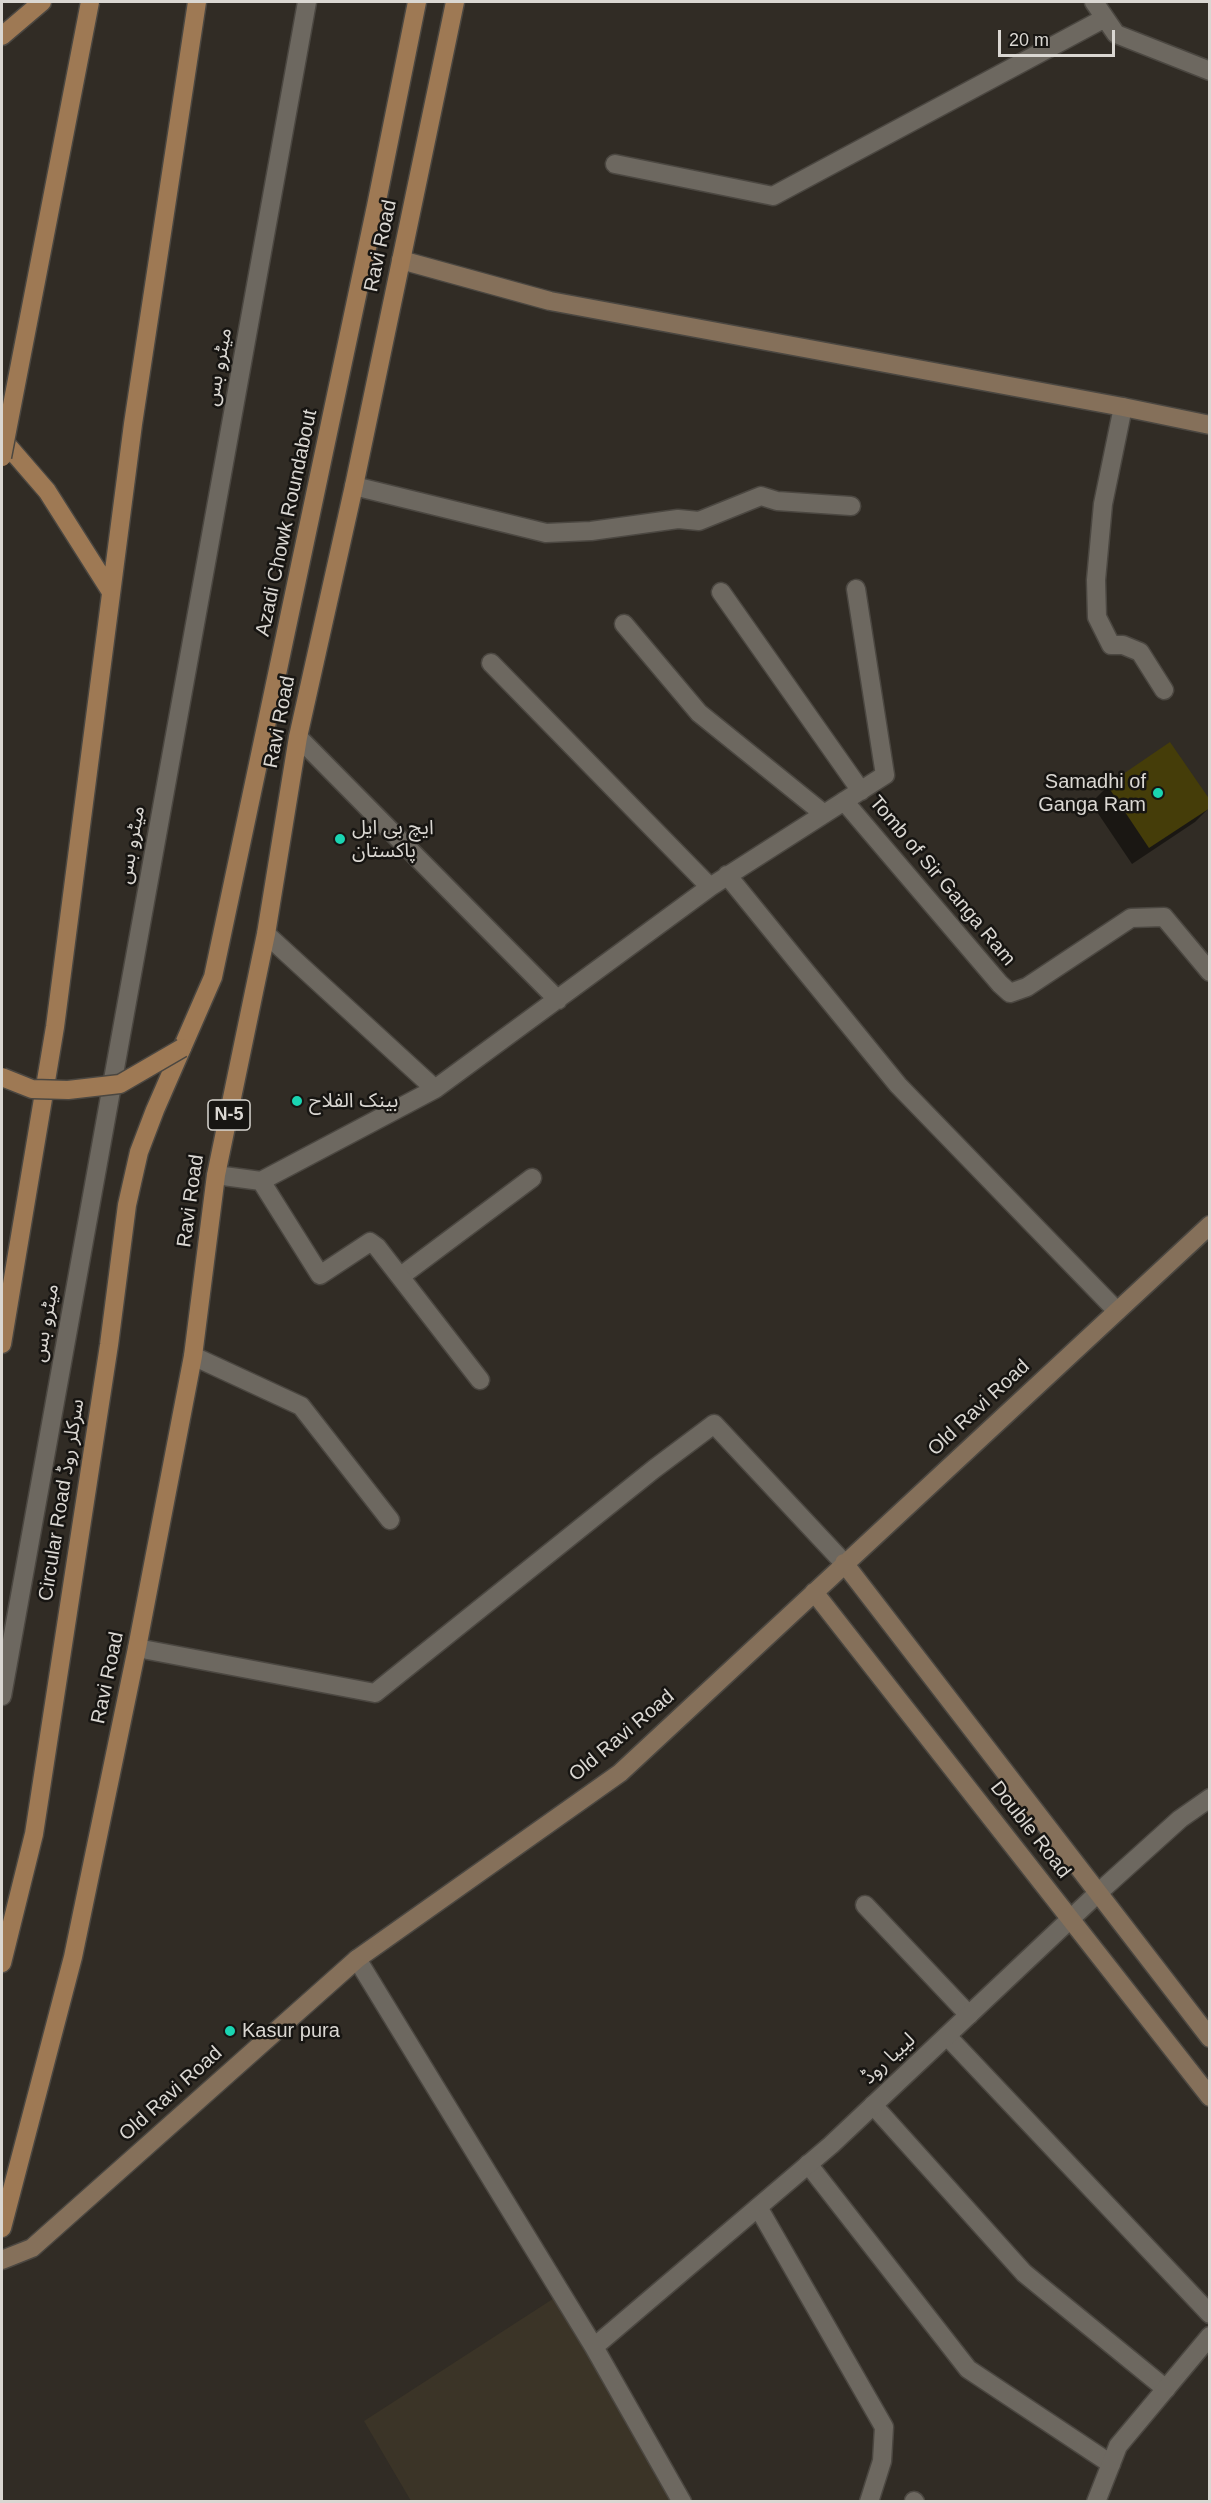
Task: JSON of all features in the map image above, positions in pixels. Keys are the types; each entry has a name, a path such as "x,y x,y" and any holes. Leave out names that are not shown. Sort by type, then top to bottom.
{"main road":[{"path":"2,36 42,2"},
{"path":"2,457 90,2"},
{"path":"2,1344 55,1028 133,424 197,2"},
{"name":"Azadi Chowk Roundabout","path":"182,1048 207,995 229,908 417,2"},
{"name":"Ravi Road","path":"2,2228 73,1957 137,1648 193,1356 216,1175 266,934 298,737 354,486 455,2"},
{"path":"2,439 47,491 111,592"},
{"path":"2,1077 32,1089 68,1090 120,1084 182,1048"},
{"name":"Circular Road سرکلر روڈ","path":"2,1963 34,1834 109,1345 127,1205 139,1152 182,1048"}],"street":[{"name":"میٹرو بس","path":"2,1696 307,2"},
{"path":"1094,2 1116,34 1209,71"},
{"path":"615,164 773,196 1105,18"},
{"path":"401,260 550,301 1209,425"},
{"path":"1123,407 1103,504 1096,580 1097,617 1112,645 1123,645 1140,652 1164,690"},
{"path":"354,486 546,533 591,531 678,519 699,521 761,496 777,501 851,506"},
{"path":"216,1175 261,1181 435,1089 727,875 885,775 856,589"},
{"path":"721,592 861,791"},
{"path":"624,624 699,713 824,814"},
{"path":"491,663 710,887"},
{"path":"298,737 558,1000"},
{"name":"Tomb of Sir Ganga Ram","path":"844,801 1010,993 1027,987 1131,918 1164,917 1209,972"},
{"path":"727,875 898,1085 1117,1311"},
{"path":"266,934 435,1089"},
{"path":"401,1276 532,1178"},
{"path":"261,1181 320,1275 370,1242 401,1276 480,1380"},
{"name":"Old Ravi Road","path":"2,2260 32,2248 357,1959 620,1773 1209,1226"},
{"path":"193,1356 301,1406 390,1520"},
{"path":"137,1648 375,1694 654,1469 714,1424 844,1563"},
{"name":"Double Road","path":"844,1563 1209,2038"},
{"name":"Double Road","path":"814,1592 1209,2097"},
{"name":"لیبیا روڈ","path":"594,2348 808,2164 1179,1819 1209,1798"},
{"path":"865,1905 969,2015"},
{"path":"357,1959 594,2348 682,2502"},
{"path":"947,2036 1209,2314"},
{"path":"873,2105 1023,2272 1166,2389"},
{"path":"808,2164 968,2369 1111,2464"},
{"path":"758,2207 884,2427 882,2461 869,2502"},
{"path":"1096,2502 1118,2446 1209,2336"}],"shaded area":[{"path":"562,2293 681,2501 411,2501 364,2421"}],"building":[{"name":"Samadhi of Ganga Ram","path":"1170,742 1210,800 1210,808 1149,848 1107,785"}],"place":[{"name":"Samadhi of Ganga Ram","path":"1158,793"},
{"name":"ایچ بی ایل پاکستان","path":"340,839"},
{"name":"بینک الفلاح","path":"297,1101"},
{"name":"Kasur pura","path":"230,2031"}]}
